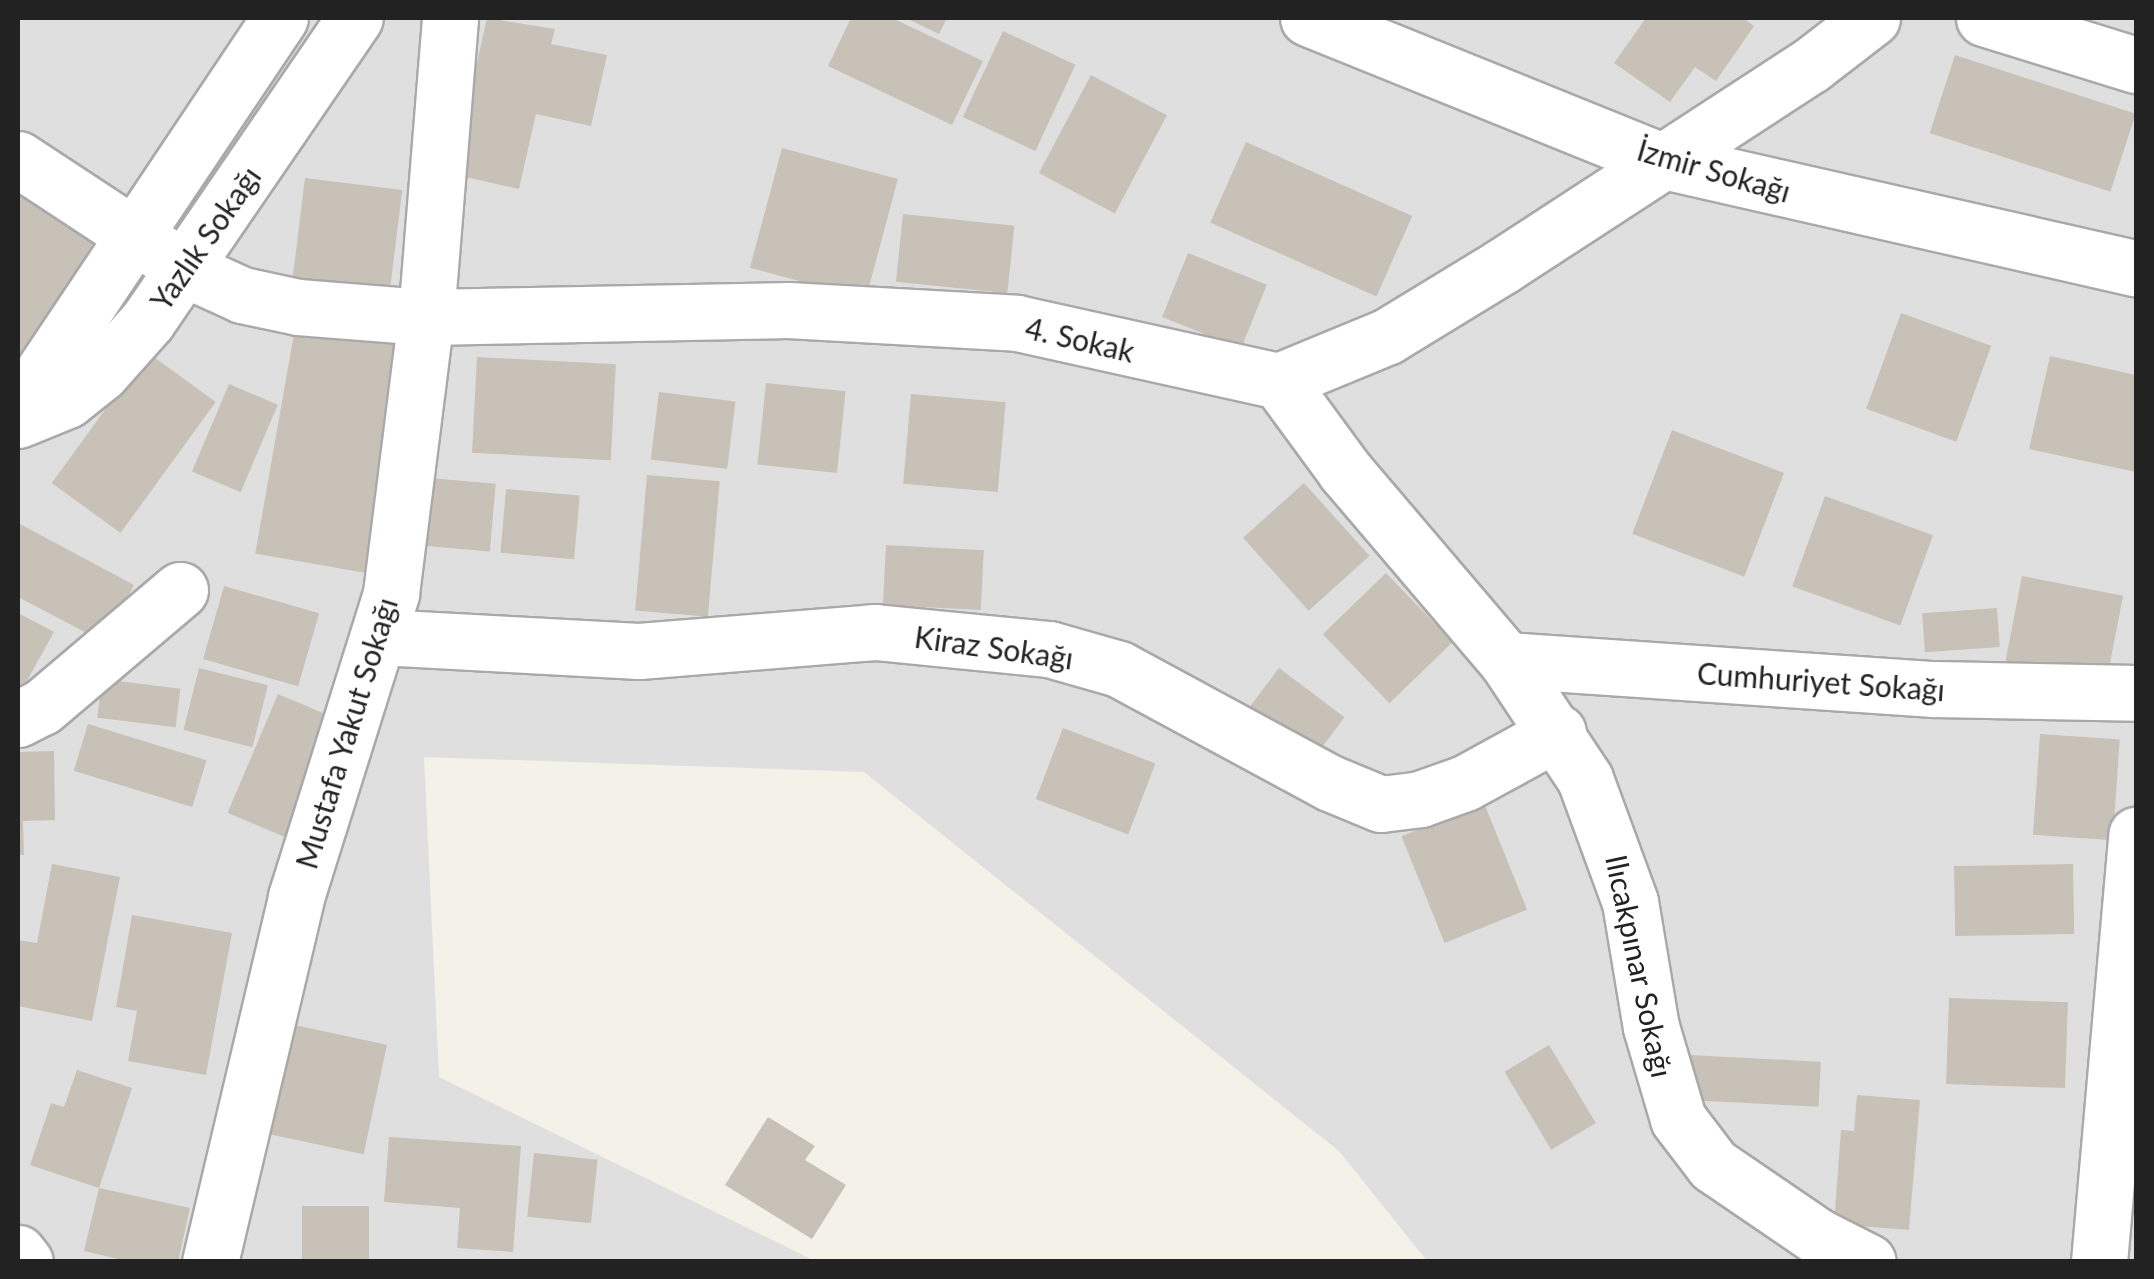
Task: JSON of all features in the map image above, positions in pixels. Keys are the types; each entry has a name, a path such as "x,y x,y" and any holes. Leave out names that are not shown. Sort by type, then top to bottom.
{"street":[{"name":"Yazlık Sokağı","path":"18,409 280,18"},
{"name":"Yazlık Sokağı","path":"18,420 67,400 101,374 187,270 355,18"},
{"name":"Mustafa Yakut Sokağı","path":"210,1262 296,897 380,638 405,509 426,318 450,18"},
{"name":"İzmir Sokağı","path":"1308,18 1660,160 2136,268"},
{"path":"1279,381 1388,336 1811,65 1872,18"},
{"path":"1984,18 2136,65"},
{"name":"4. Sokak","path":"18,160 187,270 242,295 298,307 426,318 788,310 981,320 1279,381"},
{"name":"Ilıcakpınar Sokağı","path":"1279,381 1345,471 1506,660 1558,732 1610,832 1630,902 1663,1081 1678,1119 1713,1164 1817,1236 1868,1262"},
{"path":"18,719 42,707 180,590"},
{"name":"Kiraz Sokağı","path":"380,638 639,650 875,632 1049,649 1119,670 1330,783 1381,804 1420,800 1465,783 1558,732"},
{"name":"Cumhuriyet Sokağı","path":"1506,660 1934,689 2136,693"},
{"path":"2099,1262 2136,835"},
{"path":"18,1253 25,1262"}],"shaded area":[{"path":"18,18 2136,18 2136,1261 1427,1261 1339,1151 864,772 424,757 439,1077 815,1261 18,1261"}],"building":[{"path":"487,18 555,29 551,44 607,55 591,126 536,114 519,189 452,174"},
{"path":"851,18 892,18 983,61 952,125 828,66"},
{"path":"906,18 947,18 939,34"},
{"path":"1646,18 1743,18 1754,26 1716,81 1695,67 1670,102 1614,63"},
{"path":"1003,31 1076,65 1035,151 963,117"},
{"path":"1955,55 2136,114 2110,192 1930,133"},
{"path":"1091,75 1167,115 1115,213 1039,173"},
{"path":"1246,142 1412,216 1376,296 1210,222"},
{"path":"782,148 898,179 866,299 750,268"},
{"path":"305,178 402,190 390,289 293,277"},
{"path":"18,194 93,243 18,381"},
{"path":"903,214 1014,226 1007,293 896,282"},
{"path":"1188,253 1267,285 1241,349 1162,317"},
{"path":"1901,313 1991,346 1956,442 1866,409"},
{"path":"295,328 407,348 368,573 255,554"},
{"path":"147,352 216,402 121,533 52,483"},
{"path":"2050,356 2136,375 2136,472 2029,449"},
{"path":"477,357 616,364 611,460 472,453"},
{"path":"766,383 846,391 837,473 757,465"},
{"path":"229,384 278,405 241,492 192,471"},
{"path":"659,392 735,401 727,469 651,459"},
{"path":"911,394 1006,402 998,492 903,484"},
{"path":"1672,430 1784,473 1744,577 1632,534"},
{"path":"647,475 720,481 708,617 635,610"},
{"path":"430,478 496,484 490,551 424,546"},
{"path":"1304,483 1370,556 1309,611 1243,538"},
{"path":"506,489 580,495 574,559 500,553"},
{"path":"1825,496 1933,535 1900,626 1792,586"},
{"path":"18,523 134,585 104,642 18,597"},
{"path":"886,545 984,550 981,610 883,605"},
{"path":"1386,573 1453,642 1389,703 1323,634"},
{"path":"2022,576 2123,596 2107,680 2006,660"},
{"path":"224,586 319,613 298,686 203,659"},
{"path":"1997,608 2000,647 1925,652 1922,613"},
{"path":"18,613 54,632 18,697"},
{"path":"199,668 268,685 252,747 184,730"},
{"path":"1279,668 1344,717 1316,756 1250,706"},
{"path":"102,679 180,689 176,727 97,718"},
{"path":"278,694 339,720 288,839 228,813"},
{"path":"88,724 207,760 192,807 74,771"},
{"path":"1063,728 1155,763 1128,834 1036,799"},
{"path":"2040,734 2120,740 2113,840 2033,835"},
{"path":"54,751 55,820 23,821 24,855 18,855 18,752"},
{"path":"1484,803 1527,910 1445,943 1401,836"},
{"path":"52,864 120,877 92,1021 18,1006 18,940 37,943"},
{"path":"2073,864 2074,934 1955,936 1954,866"},
{"path":"132,915 232,933 206,1075 128,1061 137,1011 116,1007"},
{"path":"1949,998 2068,1002 2065,1088 1946,1084"},
{"path":"294,1025 387,1045 364,1154 271,1135"},
{"path":"1549,1045 1596,1123 1551,1150 1504,1072"},
{"path":"1690,1055 1821,1062 1818,1107 1688,1100"},
{"path":"77,1070 132,1088 99,1188 30,1165 51,1103 64,1107"},
{"path":"1857,1095 1920,1100 1909,1230 1834,1224 1841,1130 1854,1131"},
{"path":"768,1117 815,1146 805,1160 846,1185 812,1239 725,1185"},
{"path":"389,1137 521,1146 513,1252 457,1248 460,1208 384,1202"},
{"path":"534,1153 598,1160 591,1223 527,1217"},
{"path":"99,1188 190,1208 178,1262 131,1262 84,1251"},
{"path":"302,1206 369,1206 369,1262 302,1262"}]}
